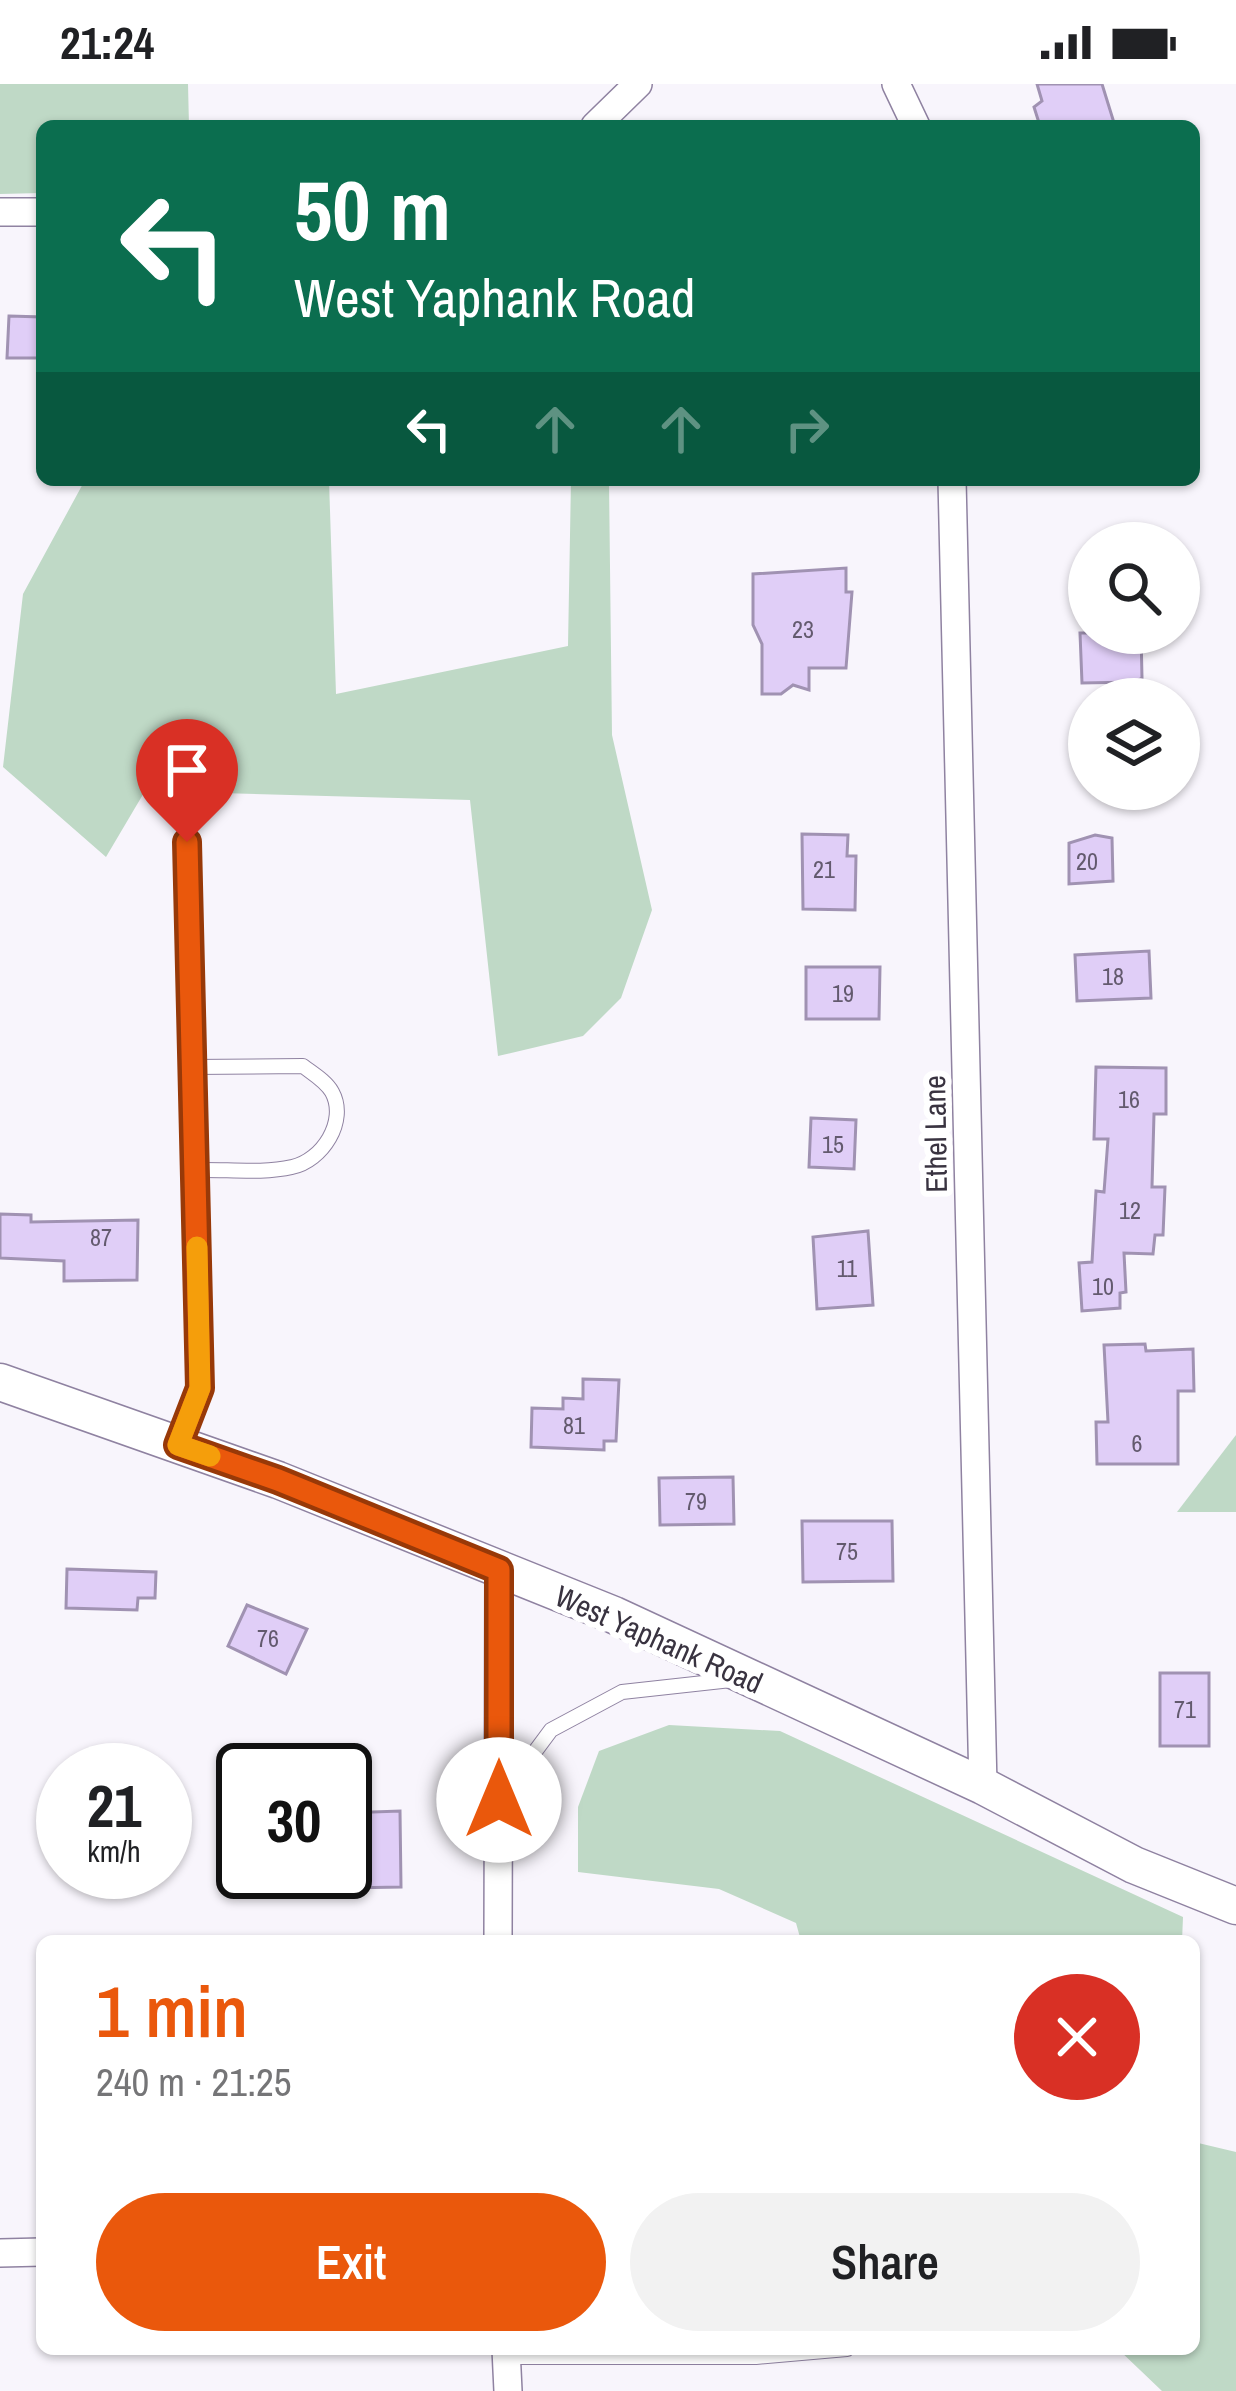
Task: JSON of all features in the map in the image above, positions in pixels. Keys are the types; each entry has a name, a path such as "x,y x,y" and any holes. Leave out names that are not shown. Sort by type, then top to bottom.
{"street":[{"path":"602,120 638,84"},
{"path":"896,84 913,120"},
{"path":"0,212 36,212"},
{"name":"Ethel Lane","path":"952,486 983,1786"},
{"name":"West Yaphank Road","path":"0,1382 278,1480 614,1615 983,1786 1135,1865 1236,1906"},
{"path":"498,1935 499,1570"},
{"path":"0,2253 36,2252"},
{"path":"506,2355 508,2391"}],"lane":[{"path":"178,1445 200,1388 187,842"},
{"path":"192,1067 303,1066 332,1092 336,1111 326,1144 311,1160 291,1168 195,1170"},
{"path":"499,1800 551,1730 622,1693 748,1678"},
{"path":"631,2355 779,2355"}],"green space":[{"path":"0,84 188,84 189,120 36,120 36,193 0,194"},
{"path":"82,486 329,486 336,694 568,646 571,486 609,486 612,735 652,910 621,998 583,1036 498,1056 470,800 145,791 106,857 3,767 23,594"},
{"path":"1236,1435 1236,1512 1177,1512"},
{"path":"669,1725 780,1731 1183,1917 1182,1935 799,1935 796,1923 719,1889 578,1872 578,1807 599,1751"},
{"path":"1200,2143 1236,2152 1236,2391 1162,2391 1124,2355 1200,2355"}],"building":[{"path":"1037,84 1102,84 1113,120 1038,120 1034,107 1042,101"},
{"path":"9,316 36,317 36,358 7,358"},
{"path":"846,568 846,592 852,592 846,668 809,668 809,690 793,685 781,694 762,694 762,644 753,625 753,574"},
{"path":"1081,654 1141,654 1142,678 1082,678"},
{"path":"802,834 848,835 847,856 856,856 855,910 803,909"},
{"path":"1095,835 1112,838 1113,881 1069,884 1069,843"},
{"path":"1149,951 1151,998 1077,1001 1075,955"},
{"path":"806,967 880,967 879,1019 806,1019"},
{"path":"1096,1067 1166,1068 1166,1114 1154,1114 1152,1187 1165,1187 1163,1235 1155,1235 1153,1254 1124,1253 1126,1292 1120,1293 1120,1308 1082,1311 1079,1263 1092,1262 1096,1191 1104,1192 1108,1139 1094,1139"},
{"path":"811,1118 856,1120 854,1169 809,1167"},
{"path":"0,1214 31,1215 31,1222 138,1220 137,1280 64,1281 64,1261 0,1258"},
{"path":"868,1231 873,1305 817,1309 813,1237"},
{"path":"1145,1344 1146,1351 1193,1349 1194,1391 1178,1391 1178,1464 1097,1464 1096,1422 1108,1422 1104,1345"},
{"path":"583,1379 619,1380 616,1441 604,1441 604,1450 531,1447 532,1408 563,1409 563,1398 583,1399"},
{"path":"733,1477 734,1524 660,1525 659,1478"},
{"path":"802,1521 892,1521 893,1581 803,1582"},
{"path":"67,1569 156,1572 155,1598 138,1598 137,1610 66,1608"},
{"path":"247,1605 307,1629 286,1674 228,1646"},
{"path":"1160,1673 1209,1673 1209,1746 1160,1746"},
{"path":"400,1811 401,1887 372,1888 372,1812"}],"slow traffic":[{"path":"197,1247 200,1388 178,1445 210,1456"}],"route":[{"path":"187,842 200,1388 178,1445 278,1480 499,1570 499,1800"}]}
